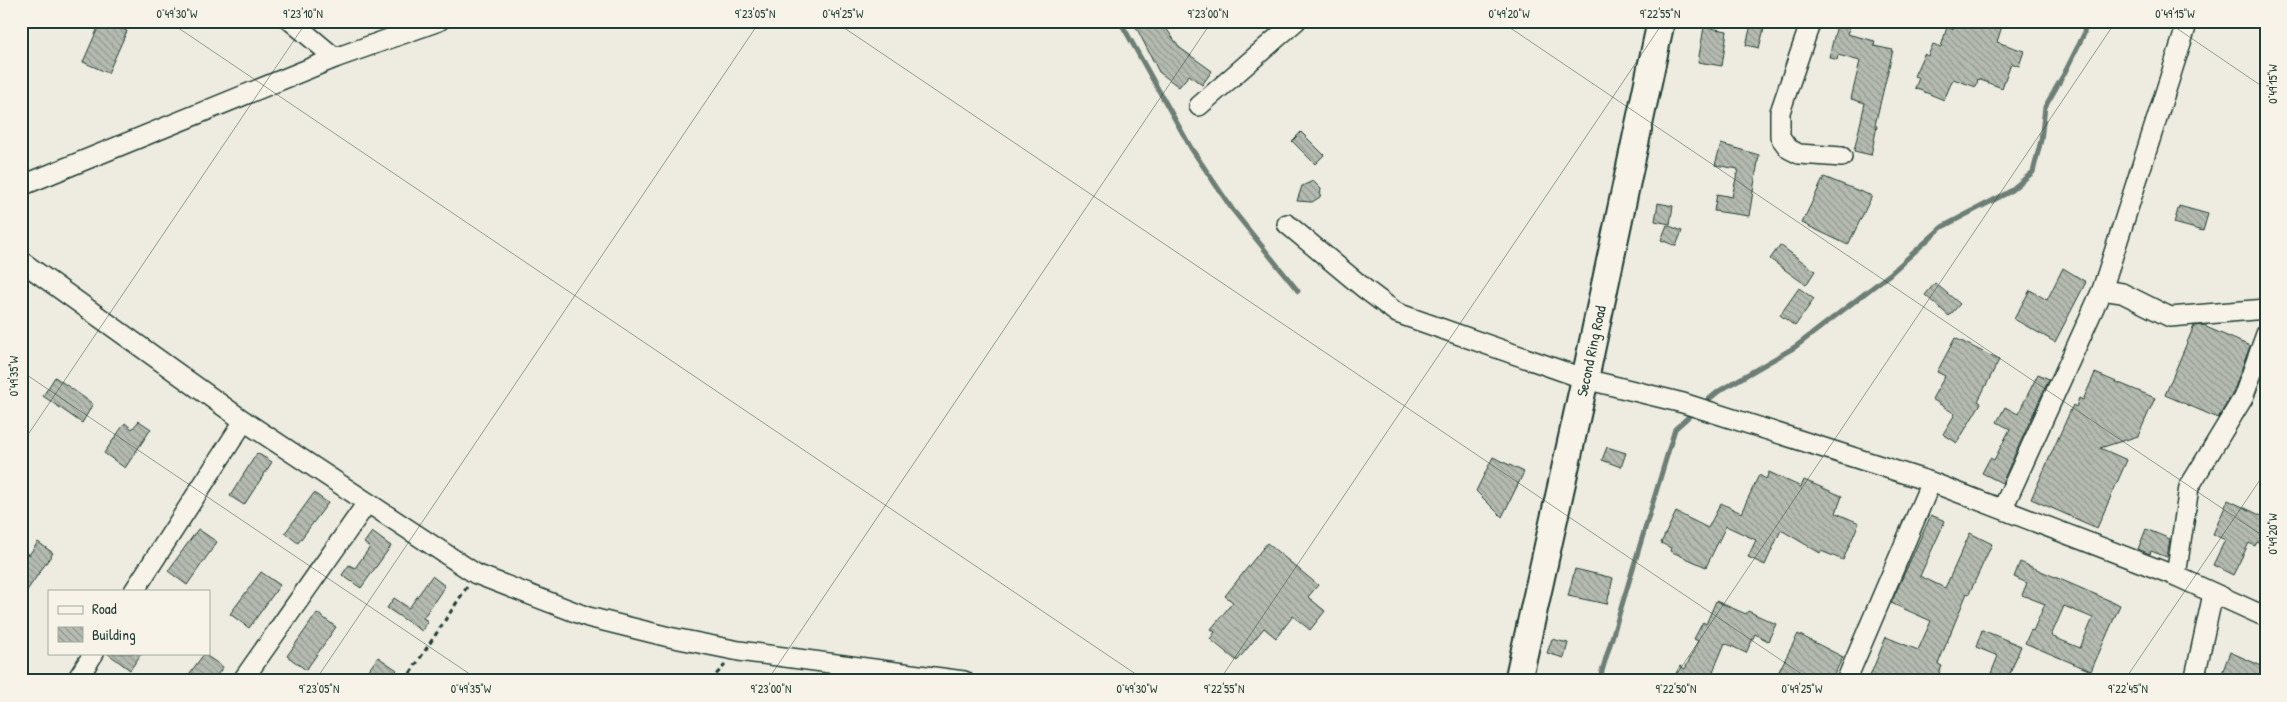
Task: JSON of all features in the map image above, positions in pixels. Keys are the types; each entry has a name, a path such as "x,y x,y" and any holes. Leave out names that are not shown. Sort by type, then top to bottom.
{"main road":[{"name":"Second Ring Road","path":"1518,681 1585,379 1660,21"}],"street":[{"path":"291,21 334,58"},
{"path":"21,186 334,58 440,21"},
{"path":"1199,106 1296,21"},
{"path":"1811,21 1780,112 1780,137 1789,149 1799,154 1842,156"},
{"path":"2003,508 2102,290 2188,21"},
{"path":"1287,224 1364,290 1397,313 1585,379 1683,403 1931,482 2003,508 2176,576 2266,618"},
{"path":"21,261 244,421 476,574 588,616 669,637 739,651 964,681"},
{"path":"2102,290 2122,293 2170,317 2266,308"},
{"path":"2176,576 2190,487 2243,398 2266,334"},
{"path":"135,590 244,421"},
{"path":"1846,681 1931,482"},
{"path":"242,681 367,503"},
{"path":"2194,681 2213,594"},
{"path":"76,681 93,654"}],"path":[{"path":"405,681 476,574"}],"building":[{"path":"101,21 127,31 108,73 83,62"},
{"path":"1133,21 1161,21 1180,48 1212,71 1202,85 1189,75 1179,87 1159,72"},
{"path":"1752,21 1766,21 1759,48 1746,45"},
{"path":"1838,21 1852,21 1847,34 1875,41 1874,46 1893,50 1875,125 1877,126 1871,155 1854,151 1865,103 1851,99 1860,61 1838,55 1837,60 1829,57"},
{"path":"1956,21 1986,21 2002,26 1997,42 2024,51 2019,66 2011,63 2002,88 1978,79 1976,87 1953,79 1944,100 1915,88 1919,78 1914,76 1924,54 1928,56 1933,44 1941,47 1947,27 1953,29"},
{"path":"1704,27 1727,31 1722,66 1698,62"},
{"path":"1301,132 1324,155 1315,164 1292,141"},
{"path":"1721,144 1759,155 1749,216 1714,211 1717,194 1732,197 1738,169 1715,165"},
{"path":"1824,177 1872,196 1848,245 1802,223"},
{"path":"1313,181 1321,189 1320,197 1312,202 1297,201 1302,186"},
{"path":"1658,203 1673,206 1670,224 1655,221"},
{"path":"2179,206 2208,214 2203,231 2174,223"},
{"path":"1667,225 1682,231 1676,246 1661,240"},
{"path":"1780,245 1815,271 1806,285 1770,259"},
{"path":"2063,268 2086,282 2055,342 2014,319 2030,290 2047,300"},
{"path":"1935,283 1960,304 1949,316 1925,295"},
{"path":"1799,288 1814,299 1795,326 1780,315"},
{"path":"2206,325 2206,327 2250,346 2233,393 2218,418 2165,395 2194,326"},
{"path":"1955,338 1999,360 1978,401 1981,403 1957,443 1943,434 1955,414 1932,399 1945,376 1937,372"},
{"path":"2095,373 2155,398 2138,436 2100,448 2127,460 2097,528 2031,499 2073,405 2076,407 2079,398 2083,400"},
{"path":"2038,374 2049,379 2002,483 1982,473 1990,458 1994,460 2010,429 1997,422 2005,407 2018,414"},
{"path":"55,377 93,404 82,423 43,396"},
{"path":"139,421 151,429 125,468 104,453 125,423 132,429"},
{"path":"1607,447 1626,453 1621,467 1602,460"},
{"path":"257,453 272,462 244,505 230,496"},
{"path":"1493,457 1524,472 1502,517 1476,491"},
{"path":"1769,472 1801,487 1804,480 1842,496 1836,513 1859,523 1843,560 1821,551 1820,553 1781,530 1765,565 1748,557 1756,540 1726,526 1706,567 1670,551 1671,548 1661,543 1676,512 1708,528 1721,503 1741,513 1759,475 1766,479"},
{"path":"314,493 328,503 298,543 285,533"},
{"path":"2228,500 2266,518 2266,546 2257,542 2255,546 2249,543 2233,575 2213,565 2225,540 2213,534"},
{"path":"1931,515 1945,521 1920,576 1945,588 1970,533 1992,544 1969,594 1967,593 1938,664 1942,666 1936,681 1868,681 1886,637 1918,650 1931,621 1891,603"},
{"path":"198,529 217,542 187,585 168,571"},
{"path":"2146,529 2170,539 2167,557 2151,551 2150,554 2138,549"},
{"path":"372,532 391,546 361,588 342,575 349,565 355,568 370,547 364,543"},
{"path":"38,542 53,553 21,599 21,549 29,555"},
{"path":"1267,543 1318,585 1308,597 1325,611 1310,630 1293,616 1276,638 1264,628 1237,661 1210,639 1215,632 1211,629 1233,602 1225,596"},
{"path":"2020,562 2120,605 2091,671 2025,643 2031,630 2033,631 2045,604 2022,595 2027,583 2014,577","holes":["2064,606 2093,618 2080,648 2051,636"]},
{"path":"1575,569 1613,578 1607,604 1568,596"},
{"path":"261,572 280,585 249,628 230,614"},
{"path":"432,576 445,586 423,618 428,621 422,631 387,608 394,598 409,608"},
{"path":"1716,601 1746,614 1748,611 1776,624 1768,641 1755,634 1746,653 1725,643 1709,681 1672,681 1680,666 1685,669 1698,641 1694,639 1703,622 1706,624"},
{"path":"317,613 336,627 306,670 287,656"},
{"path":"1982,630 2021,646 2007,681 1988,681 1998,656 1976,647"},
{"path":"1798,634 1843,657 1831,681 1774,681"},
{"path":"1552,639 1568,643 1564,658 1547,653"},
{"path":"2230,652 2266,668 2266,681 2219,681"},
{"path":"108,654 141,654 130,670"},
{"path":"204,654 223,667 213,681 184,681"},
{"path":"378,657 397,670 389,681 361,681"}],"waterway":[{"path":"1120,21 1191,148 1232,209 1298,291"},
{"path":"1703,404 1719,391 1795,347 1890,274 1942,227 2009,192 2033,172 2041,140 2045,107 2084,34 2085,21"},
{"path":"1599,681 1675,429 1695,411"}]}
